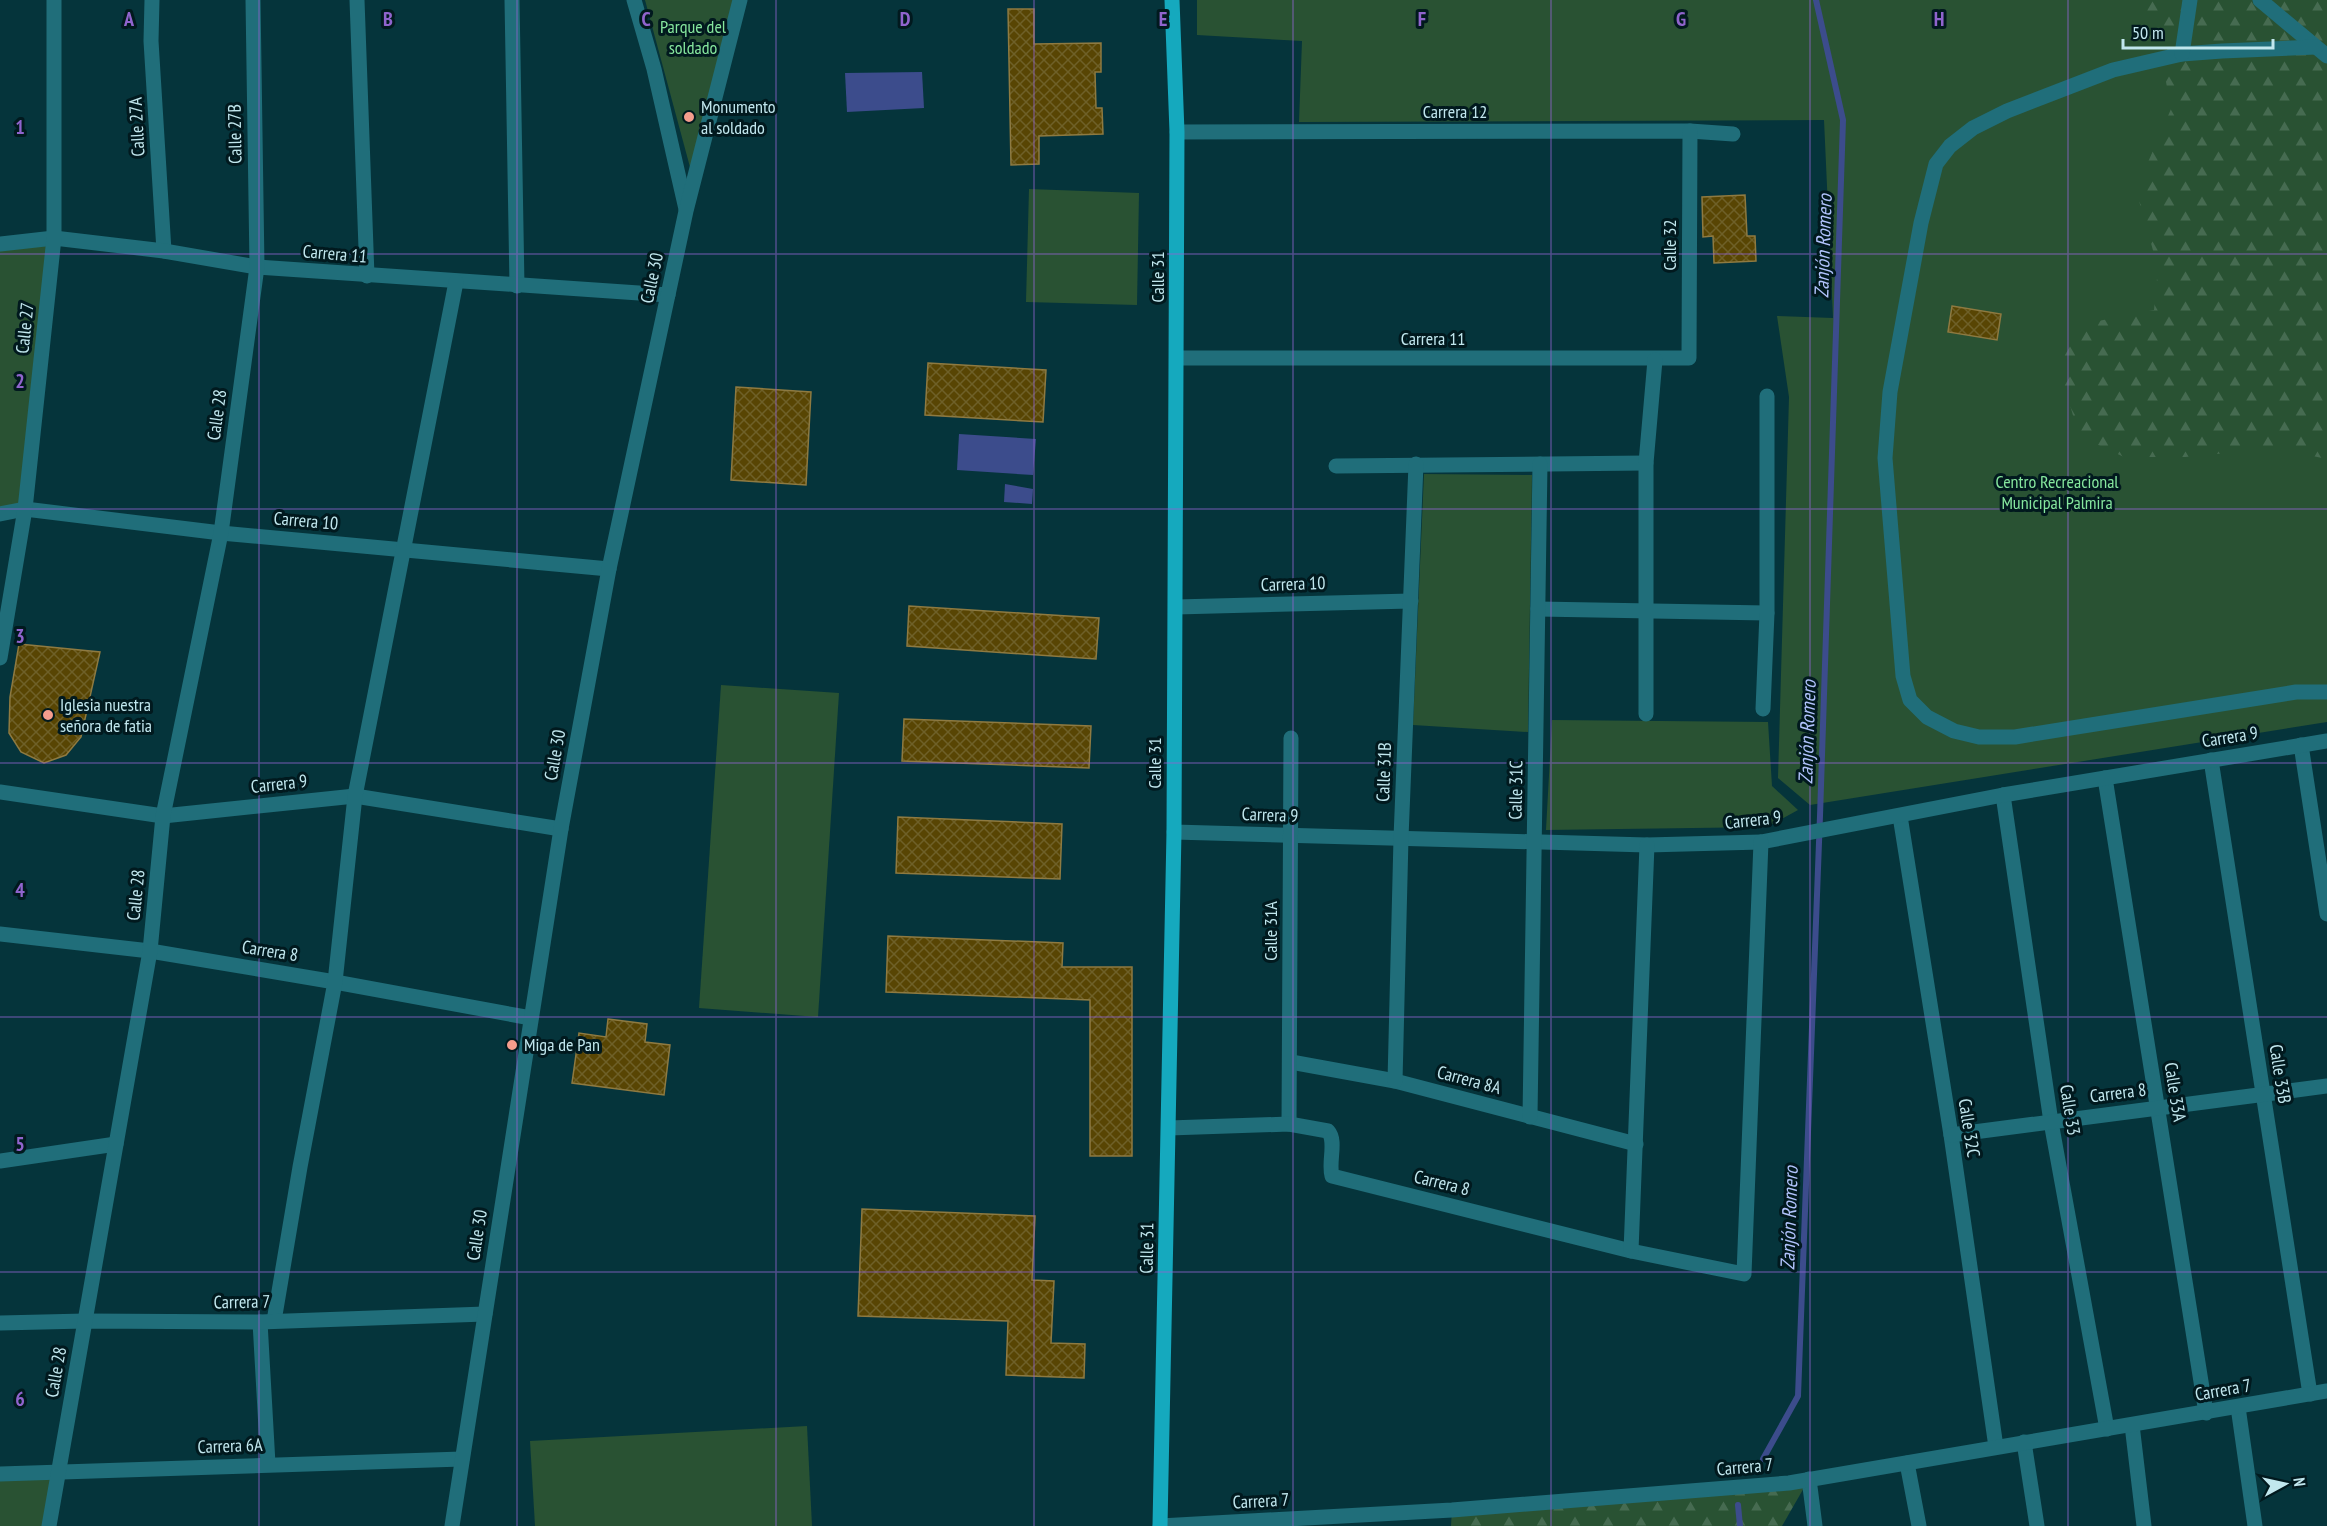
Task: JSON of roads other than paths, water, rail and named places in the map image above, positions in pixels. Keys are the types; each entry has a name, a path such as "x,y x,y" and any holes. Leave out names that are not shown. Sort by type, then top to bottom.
{"main road":[{"name":"Calle 31","path":"1160,1526 1169,1128 1176,607 1177,132 1172,0"}],"street":[{"name":"Calle 27","path":"0,658 25,509 54,238 54,0"},
{"name":"Calle 27A","path":"152,0 151,40 164,251"},
{"name":"Calle 27B","path":"253,0 257,267"},
{"path":"357,0 367,276"},
{"path":"512,0 517,286"},
{"path":"634,0 654,69 686,211"},
{"name":"Calle 30","path":"452,1526 561,829 609,569 686,211 740,0"},
{"path":"2182,54 2190,0"},
{"path":"2260,0 2322,52"},
{"path":"2322,52 2222,51 2182,54 2113,70 2007,111 1973,128 1950,146 1936,164 1921,223 1892,381 1885,458 1903,676 1910,700 1927,717 1954,731 1979,737 2015,737 2296,692 2327,692"},
{"name":"Carrera 12","path":"1177,132 1690,131 1733,134"},
{"name":"Calle 32","path":"1689,358 1690,131"},
{"name":"Carrera 11","path":"0,244 54,238 164,251 257,267 668,296"},
{"name":"Calle 28","path":"49,1526 150,951 163,816 221,533 257,267"},
{"path":"268,1464 267,1321 300,1167 334,982 355,796 456,282"},
{"name":"Carrera 11","path":"1177,358 1655,360 1689,358"},
{"path":"1646,714 1646,463 1655,360"},
{"path":"1763,710 1767,613 1767,396"},
{"path":"1336,466 1646,463"},
{"name":"Calle 31B","path":"1395,1081 1401,838 1416,464"},
{"name":"Calle 31C","path":"1530,1116 1540,465"},
{"name":"Carrera 10","path":"0,514 25,509 221,533 609,569"},
{"name":"Carrera 10","path":"1176,607 1411,601"},
{"path":"1538,609 1767,613"},
{"name":"Calle 31A","path":"1289,1124 1291,738"},
{"name":"Carrera 9","path":"1174,832 1647,845 1761,842 2003,795 2327,741"},
{"path":"2301,745 2327,914"},
{"name":"Calle 33B","path":"2211,760 2310,1394"},
{"name":"Calle 33A","path":"2105,778 2206,1413"},
{"name":"Carrera 9","path":"0,792 163,816 355,796 561,829"},
{"name":"Calle 33","path":"2003,795 2051,1122 2107,1429"},
{"name":"Calle 32C","path":"1900,816 1951,1135 1996,1447"},
{"name":"Carrera 8","path":"1169,1128 1289,1124 1328,1131 1331,1133 1332,1176 1631,1251 1744,1274 1761,842"},
{"path":"1631,1251 1647,845"},
{"name":"Carrera 8","path":"0,934 150,951 531,1018"},
{"name":"Carrera 8A","path":"1291,1062 1395,1081 1636,1144"},
{"name":"Carrera 8","path":"1951,1135 2327,1086"},
{"path":"0,1161 116,1144"},
{"name":"Carrera 7","path":"0,1323 267,1321 485,1314"},
{"name":"Carrera 7","path":"1160,1526 1437,1519 1789,1483 2327,1391"},
{"path":"2238,1407 2255,1526"},
{"path":"2132,1425 2144,1526"},
{"path":"2024,1442 2037,1526"},
{"name":"Carrera 6A","path":"0,1474 462,1459"},
{"path":"1908,1463 1919,1526"},
{"path":"1809,1479 1815,1526"}],"water":[{"path":"922,72 924,108 847,112 845,73"},
{"path":"959,434 1036,439 1033,475 957,470"},
{"path":"1005,484 1033,489 1032,504 1004,502"}],"waterway":[{"name":"Zanjón Romero","path":"1763,1459 1798,1396 1820,816 1843,120 1816,0"},
{"name":"Zanjón Romero","path":"1738,1505 1740,1526"}],"place":[{"name":"Monumento al soldado","path":"689,117"},
{"name":"Iglesia nuestra señora de fatia","path":"48,715"},
{"name":"Miga de Pan","path":"512,1045"}],"park label":[{"name":"Parque del soldado","path":"693,37"},
{"name":"Centro Recreacional Municipal Palmira","path":"2057,492"}]}
